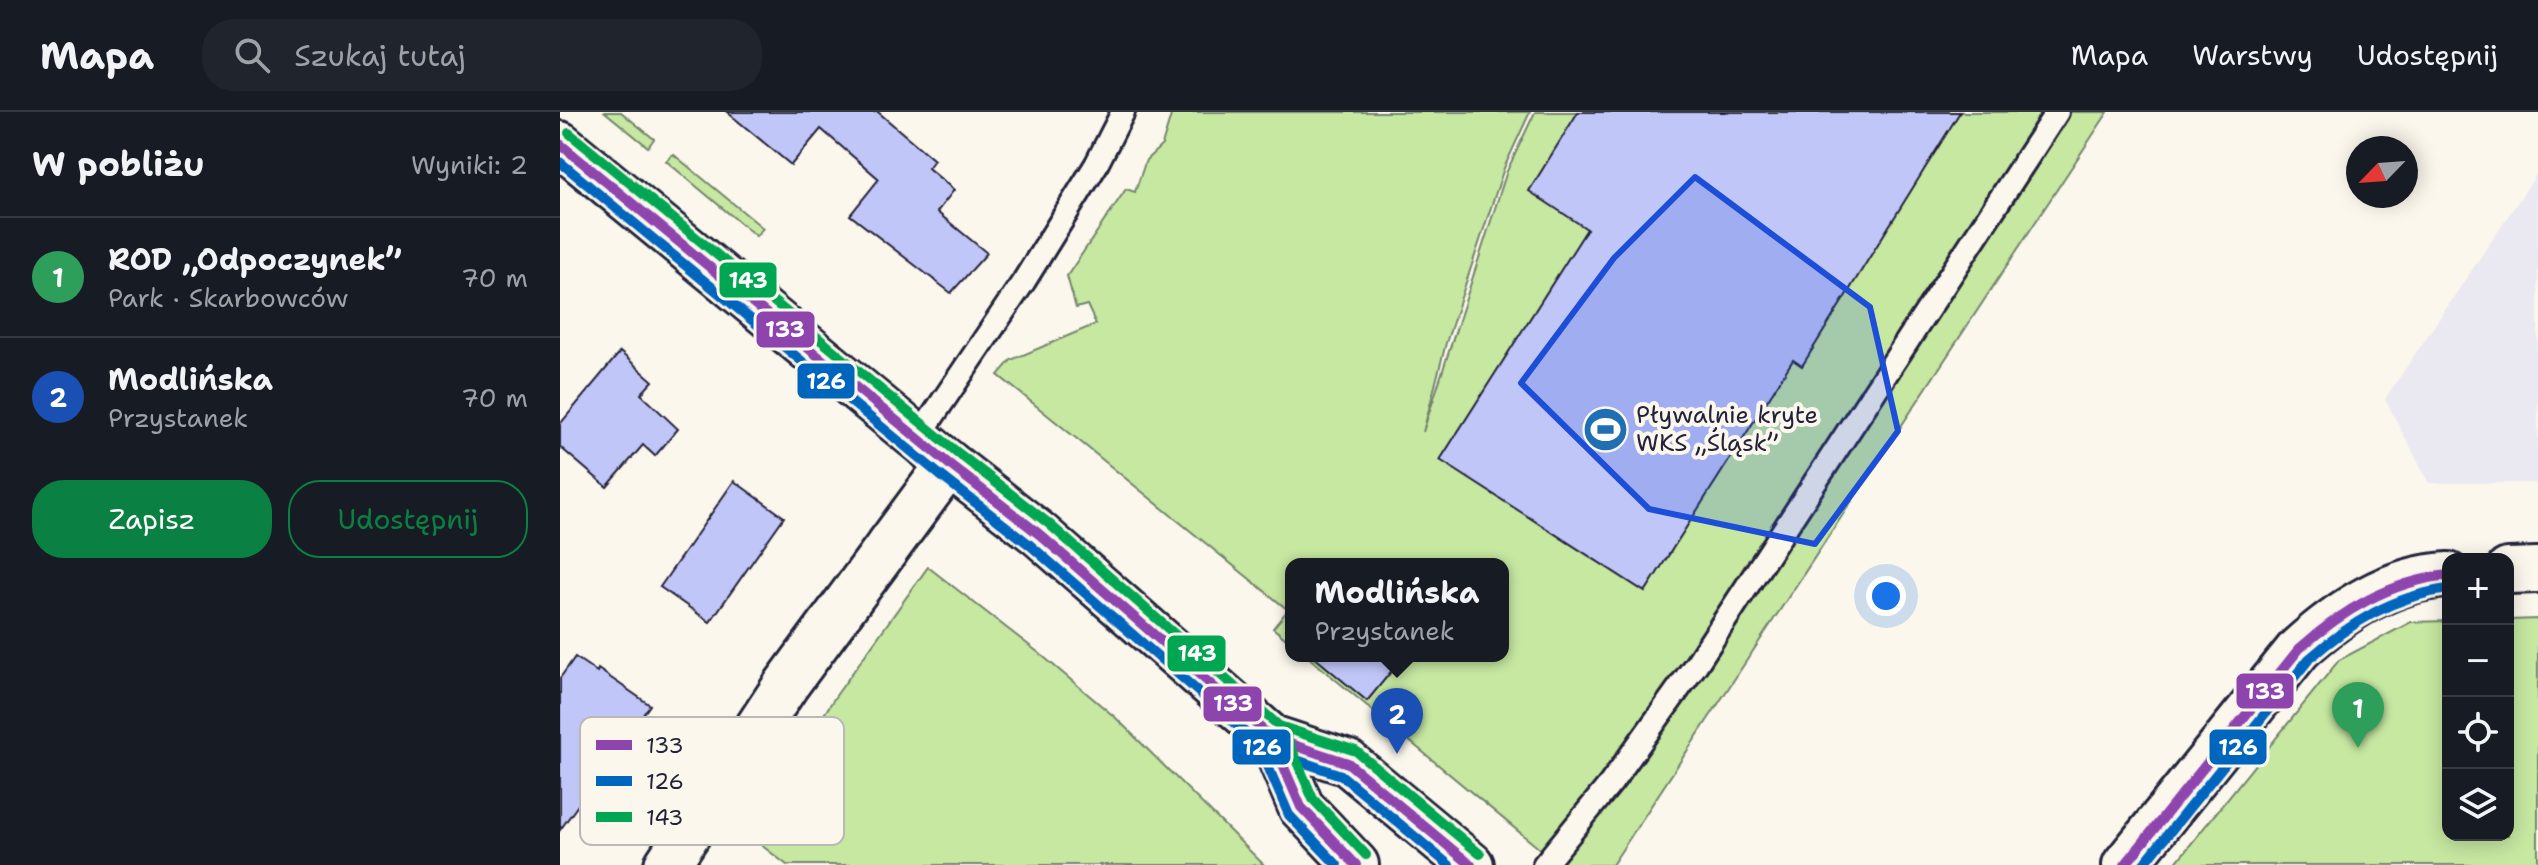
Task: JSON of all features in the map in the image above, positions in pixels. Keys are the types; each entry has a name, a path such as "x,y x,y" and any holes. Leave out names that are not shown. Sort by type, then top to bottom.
{"street":[{"path":"560,144 933,451 1039,534 1272,738 1348,763 1471,865"},
{"path":"765,717 933,451"},
{"path":"2514,571 2538,570"},
{"path":"2125,865 2299,649 2314,635 2352,606 2411,580 2442,576"},
{"path":"1272,738 1301,807 1356,865"},
{"path":"667,865 680,845"}],"lane":[{"path":"933,451 939,409 1096,165 1123,112"},
{"path":"1544,865 1611,783 1697,663 2057,112"}],"highlighted area":[{"path":"1695,177 1870,307 1898,431 1815,544 1649,509 1521,383 1614,258"}],"shaded area":[{"path":"2538,172 2538,483 2429,483 2385,399"}],"green space":[{"path":"605,112 621,112 654,139 648,147"},
{"path":"1172,112 1530,112 1504,168 1446,343 1423,432 1507,171 1535,112 2108,112 1612,865 1559,865 1314,662 1509,662 1509,558 1285,558 1285,608 998,375 1011,360 1096,324 1087,305 1076,308 1067,276 1126,189 1135,192 1146,160 1162,145"},
{"path":"673,154 763,228 756,236 666,161"},
{"path":"928,567 1039,653 1116,718 1264,865 787,865 761,845 844,845 844,717 822,717"},
{"path":"1285,614 1285,638 1273,628"},
{"path":"2538,619 2538,865 2174,865 2339,660 2411,622 2442,621 2442,841 2514,841 2514,620"}],"building":[{"path":"727,112 878,112 934,160 928,168 954,190 937,212 987,253 951,293 850,215 879,179 821,129 791,165"},
{"path":"1578,112 1960,112 1802,366 1793,360 1645,592 1440,460 1587,229 1529,191"},
{"path":"620,352 653,381 641,394 678,429 655,456 643,445 607,487 560,447 560,424"},
{"path":"734,481 784,517 710,622 660,587"},
{"path":"575,657 650,705 641,717 580,717 580,802 560,830 560,678"},
{"path":"1320,662 1399,662 1367,701"}],"transit line":[{"name":"143","path":"569,133 958,453 1048,523 1279,726 1356,751 1480,854"},
{"name":"133","path":"560,144 949,464 1039,534 1272,738 1348,763 1471,865"},
{"name":"126","path":"560,162 940,475 1030,545 1264,749 1341,775 1449,865"},
{"name":"133","path":"2125,865 2299,649 2368,600 2406,584 2442,576"},
{"name":"126","path":"2143,865 2309,659 2373,613 2409,598 2442,590"},
{"name":"143","path":"1283,729 1313,799 1366,855"},
{"name":"133","path":"1270,735 1301,807 1356,865"},
{"name":"126","path":"1257,741 1289,815 1337,865"}],"place":[{"name":"Pływalnie kryte WKS „Śląsk”","path":"1605,429"},
{"name":"ROD „Odpoczynek”","path":"2358,748"},
{"name":"Modlińska","path":"1397,754"}]}
